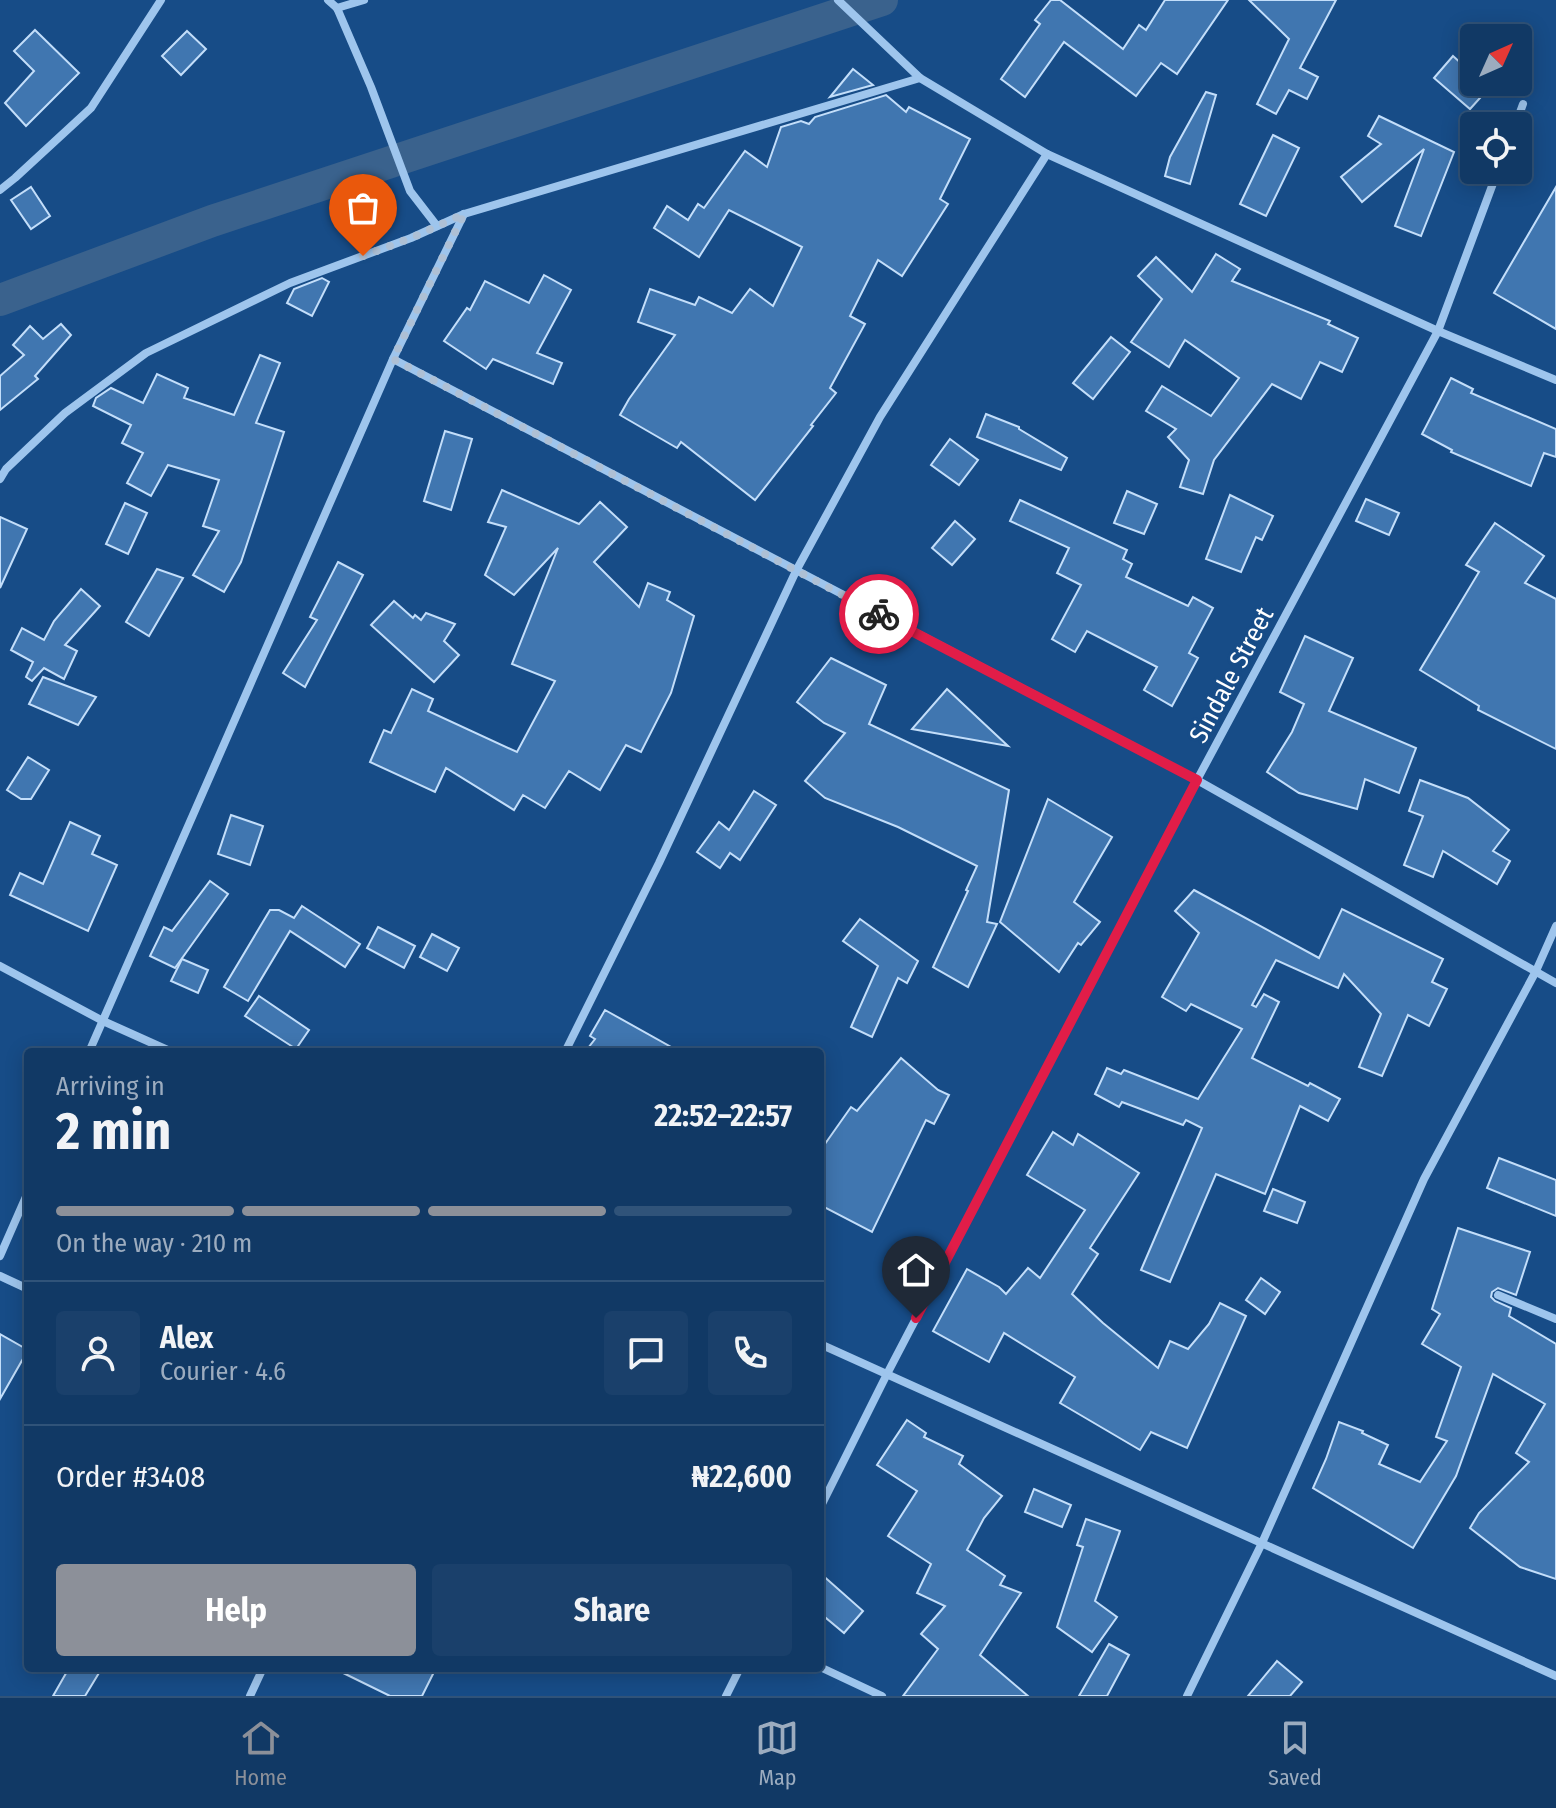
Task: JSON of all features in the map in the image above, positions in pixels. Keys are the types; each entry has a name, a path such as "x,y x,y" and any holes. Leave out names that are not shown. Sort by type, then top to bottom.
{"street":[{"path":"0,190 91,108 161,0"},
{"path":"328,0 337,8 371,87 410,191 437,226"},
{"path":"337,8 364,0"},
{"path":"838,0 920,78 1047,154 1438,331 1556,380"},
{"path":"0,479 6,469 65,413 146,353 290,283 411,238 464,214 920,78"},
{"path":"1520,112 1523,104"},
{"path":"567,1048 659,863 796,571 880,417 1047,154"},
{"name":"Sindale Street","path":"824,1500 1197,780 1438,331 1493,184"},
{"path":"91,1048 393,359 464,214"},
{"path":"393,359 1197,780 1556,983"},
{"path":"1187,1696 1262,1543 1424,1179 1536,971 1556,926"},
{"path":"0,966 103,1021 163,1048"},
{"path":"0,1256 24,1201"},
{"path":"0,1276 24,1287"},
{"path":"1498,1295 1556,1319"},
{"path":"824,1346 1556,1676"},
{"path":"824,1669 882,1696"},
{"path":"250,1696 261,1672"},
{"path":"726,1696 738,1672"}],"building":[{"path":"1051,0 1060,0 1123,49 1139,25 1146,30 1165,0 1228,0 1177,74 1161,63 1136,96 1064,42 1025,97 1001,79 1040,24 1035,20"},
{"path":"1249,0 1336,0 1300,68 1318,77 1307,99 1289,90 1276,114 1257,104 1289,39"},
{"path":"35,30 79,73 26,126 5,103 34,71 14,51"},
{"path":"187,31 206,49 181,75 162,56"},
{"path":"1453,56 1460,62 1460,96 1482,96 1470,109 1434,78"},
{"path":"853,69 873,85 830,97"},
{"path":"1206,92 1216,95 1190,184 1165,176 1170,157"},
{"path":"886,95 906,112 909,107 970,139 940,199 948,204 902,276 878,260 850,316 865,324 830,388 836,393 755,500 681,442 677,448 620,415 675,335 638,322 650,289 695,305 699,297 732,313 750,289 773,306 802,247 729,210 699,257 654,228 667,206 688,220 698,204 704,208 745,151 767,167 781,127 801,121 809,124 815,117"},
{"path":"1379,116 1454,152 1421,236 1395,226 1424,149 1362,202 1341,177 1381,144 1368,136"},
{"path":"1273,135 1299,148 1266,216 1240,204"},
{"path":"31,187 50,216 31,229 11,200"},
{"path":"1556,187 1556,329 1494,293"},
{"path":"1216,254 1240,269 1232,281 1330,321 1328,324 1358,338 1342,372 1320,362 1301,399 1272,384 1214,460 1203,494 1180,487 1189,460 1168,437 1176,429 1146,411 1162,386 1211,416 1239,378 1185,340 1169,367 1131,342 1162,299 1138,276 1156,257 1192,292"},
{"path":"544,275 571,290 537,353 562,363 553,384 493,359 486,369 444,341 467,308 470,310 485,281 529,303"},
{"path":"322,278 329,282 312,316 287,303 294,289"},
{"path":"61,324 71,335 35,376 38,379 0,410 0,376 24,355 13,345 30,326 43,339"},
{"path":"1111,337 1130,352 1093,399 1073,383"},
{"path":"260,355 280,363 256,423 284,432 241,562 224,592 193,575 219,531 203,526 219,480 168,465 151,496 127,483 143,453 122,443 131,425 93,406 96,398 111,388 143,403 157,374 188,388 184,398 234,415"},
{"path":"1451,378 1473,389 1471,393 1556,429 1556,457 1544,453 1531,486 1451,452 1422,434"},
{"path":"986,414 1019,427 1067,458 1061,470 977,437"},
{"path":"445,431 472,439 451,510 424,501"},
{"path":"950,439 978,460 959,485 931,465"},
{"path":"502,490 579,524 600,502 627,527 594,562 639,607 648,583 670,592 667,600 694,616 671,693 641,752 626,745 600,790 569,771 545,808 523,795 514,810 446,768 435,792 370,762 384,730 391,733 412,689 433,699 428,711 517,752 555,681 512,664 558,548 514,595 485,575 506,527 488,522"},
{"path":"1127,491 1157,504 1144,534 1114,523"},
{"path":"1230,495 1273,516 1262,540 1256,537 1241,572 1206,559"},
{"path":"1366,499 1399,513 1389,535 1356,521"},
{"path":"1020,500 1127,550 1123,559 1132,564 1126,577 1188,606 1193,597 1213,608 1189,653 1198,658 1172,706 1144,690 1157,667 1087,631 1075,652 1052,639 1081,585 1057,573 1069,548 1010,521"},
{"path":"125,503 147,513 128,554 106,544"},
{"path":"0,517 27,529 0,588"},
{"path":"955,521 975,539 952,565 932,548"},
{"path":"1495,523 1544,556 1525,583 1556,599 1556,749 1478,710 1479,706 1420,670 1479,572 1466,565"},
{"path":"338,562 363,575 305,687 283,673 317,620 310,617"},
{"path":"157,569 183,578 149,636 126,622"},
{"path":"81,589 100,606 65,645 77,651 64,679 44,668 32,681 26,677 33,662 11,650 22,628 44,640 54,621"},
{"path":"394,601 413,618 415,615 421,620 426,613 455,624 444,641 459,655 434,682 371,625"},
{"path":"1305,636 1353,658 1329,711 1416,748 1399,793 1365,779 1357,809 1299,793 1267,772 1292,732 1304,704 1280,692"},
{"path":"831,658 886,685 869,724 1009,790 987,922 997,924 968,987 933,967 977,866 898,827 825,798 805,781 845,733 824,723 797,702"},
{"path":"43,677 96,697 78,725 29,704"},
{"path":"947,689 1008,746 912,729"},
{"path":"28,757 49,770 31,799 21,799 7,790"},
{"path":"1420,780 1468,798 1509,830 1493,851 1510,861 1497,884 1443,851 1433,877 1404,865 1423,816 1409,811"},
{"path":"754,791 776,805 740,860 730,853 720,868 697,852 719,822 729,830"},
{"path":"1048,799 1112,837 1074,902 1100,922 1081,945 1078,943 1059,972 1000,922"},
{"path":"231,815 263,826 250,865 218,854"},
{"path":"70,822 100,836 92,854 117,865 88,931 10,895 20,873 43,884"},
{"path":"210,881 228,894 175,968 150,956 164,927 172,931"},
{"path":"1194,890 1319,958 1342,909 1443,959 1432,982 1447,989 1429,1026 1408,1015 1382,1076 1359,1067 1381,1014 1344,974 1338,988 1276,960 1252,1005 1256,1007 1264,994 1279,1002 1252,1058 1340,1099 1328,1121 1300,1106 1265,1194 1216,1174 1170,1282 1141,1270 1202,1128 1186,1120 1183,1125 1122,1102 1119,1107 1095,1094 1107,1068 1121,1074 1124,1070 1198,1099 1242,1029 1191,1004 1186,1011 1162,997 1199,933 1175,911"},
{"path":"302,906 360,944 345,967 290,931 248,1001 224,987 270,910 279,910 294,918"},
{"path":"860,919 918,961 907,983 898,978 872,1037 851,1027 878,966 843,941"},
{"path":"378,927 415,946 404,968 367,948"},
{"path":"432,934 459,948 447,971 420,957"},
{"path":"182,959 208,970 198,993 171,981"},
{"path":"259,996 309,1030 294,1048 245,1016"},
{"path":"605,1010 673,1048 588,1048 595,1039 590,1036"},
{"path":"901,1058 938,1090 949,1095 934,1124 926,1120 872,1232 824,1207 824,1145 851,1107 857,1111"},
{"path":"1053,1132 1073,1145 1078,1134 1139,1173 1090,1248 1098,1254 1072,1294 1158,1368 1170,1341 1188,1349 1209,1324 1220,1303 1246,1316 1187,1448 1151,1432 1140,1450 1060,1403 1075,1377 1004,1333 989,1362 933,1331 967,1269 1006,1294 1028,1268 1040,1278 1085,1210 1027,1175"},
{"path":"1499,1158 1556,1180 1556,1216 1487,1188"},
{"path":"1273,1189 1305,1202 1297,1223 1264,1211"},
{"path":"1458,1228 1530,1252 1516,1295 1498,1288 1491,1297 1511,1308 1509,1316 1556,1344 1556,1579 1520,1567 1470,1528 1479,1513 1529,1462 1516,1453 1545,1404 1493,1374 1456,1476 1413,1548 1313,1488 1339,1422 1388,1445 1379,1464 1420,1482 1447,1441 1436,1437 1461,1367 1422,1344 1440,1314 1432,1309"},
{"path":"1261,1278 1280,1292 1265,1314 1246,1300"},
{"path":"0,1334 24,1348 24,1357 0,1399"},
{"path":"907,1420 926,1433 924,1437 963,1456 959,1464 1002,1496 984,1518 967,1550 1005,1576 1000,1585 1021,1593 980,1655 1028,1696 903,1696 938,1649 921,1634 945,1606 917,1593 931,1564 888,1536 917,1491 877,1465"},
{"path":"1034,1489 1071,1505 1062,1527 1025,1512"},
{"path":"1086,1519 1120,1531 1095,1601 1117,1617 1092,1652 1057,1627 1083,1547 1077,1545"},
{"path":"824,1577 863,1611 844,1633 824,1616"},
{"path":"1109,1644 1129,1655 1107,1696 1079,1696"},
{"path":"1277,1661 1302,1682 1290,1696 1248,1696"},
{"path":"67,1672 100,1672 85,1696 53,1696"},
{"path":"341,1672 434,1672 422,1696 390,1696"}],"waterway":[{"path":"0,300 212,221 882,0"}],"way so far":[{"path":"363,256 464,214 393,359 879,614"}],"route":[{"path":"879,614 1197,780 916,1318"}]}
